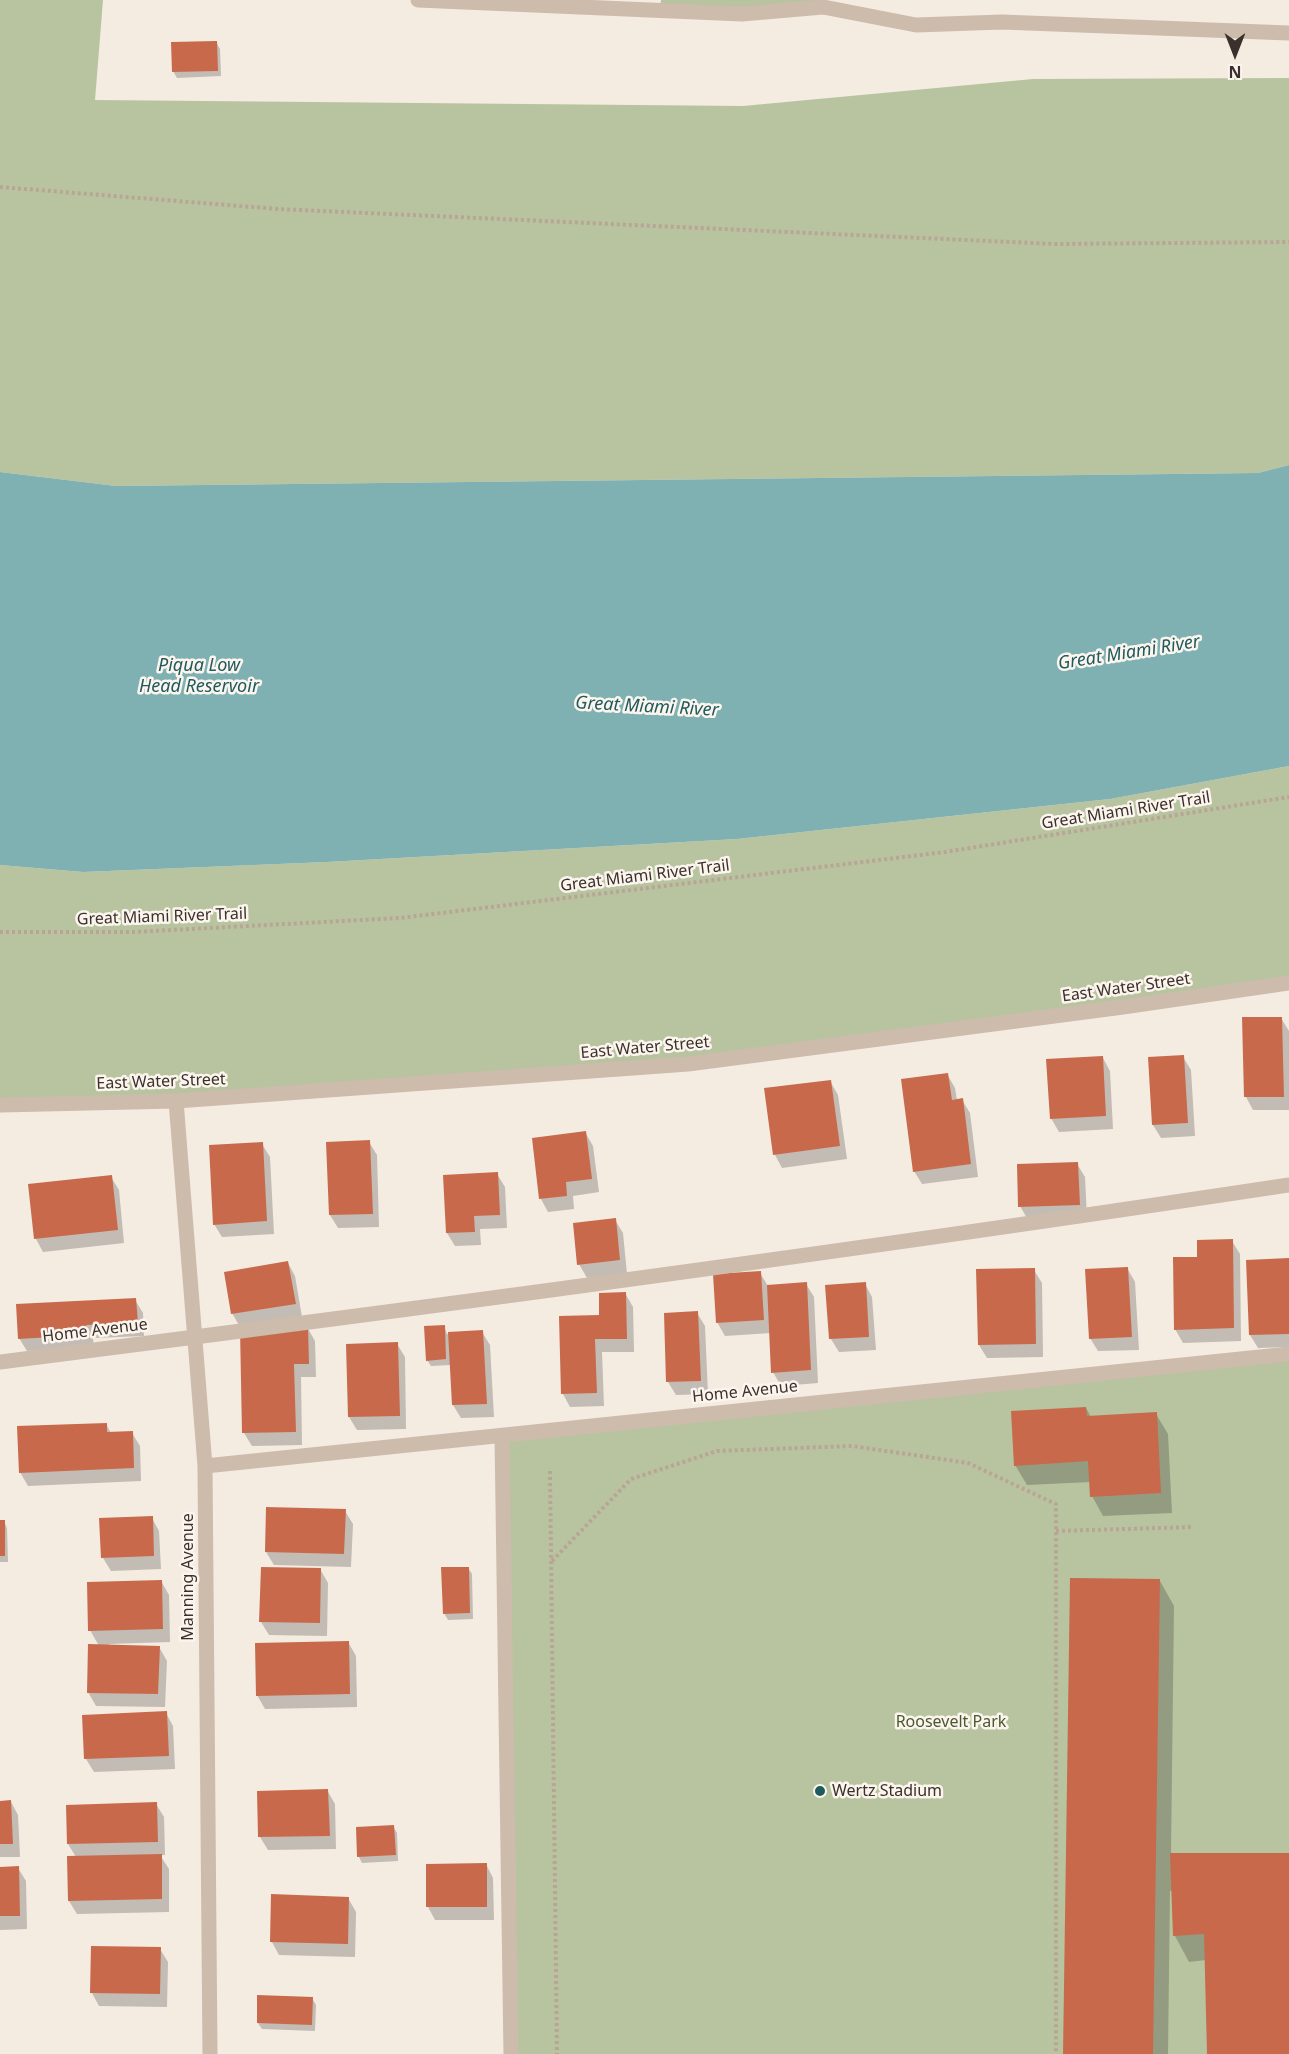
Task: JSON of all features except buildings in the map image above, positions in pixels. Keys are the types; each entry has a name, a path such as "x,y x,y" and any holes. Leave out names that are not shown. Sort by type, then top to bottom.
{"street":[{"path":"418,0 742,14 823,3 916,25 1002,22 1289,33"},
{"name":"East Water Street","path":"0,1105 176,1101 688,1064 1289,983"},
{"name":"Manning Avenue","path":"176,1101 205,1466 210,2054"},
{"name":"Home Avenue","path":"0,1362 547,1291 1289,1185"},
{"name":"Home Avenue","path":"205,1466 1289,1354"},
{"path":"502,1436 511,2054"}],"path":[{"path":"0,187 278,209 1043,244 1289,242"},
{"name":"Great Miami River Trail","path":"0,932 133,932 400,918 945,852 1289,797"},
{"path":"552,1561 631,1479 717,1451 852,1446 968,1463 1056,1504 1056,2054"},
{"path":"550,1472 557,2054"},
{"path":"1056,1531 1192,1527"}],"green space":[{"path":"0,0 103,0 95,100 743,106 1033,79 1289,78 1289,465 1258,473 116,486 0,472"},
{"path":"661,0 823,0 823,7 660,11"},
{"path":"1289,766 1289,983 688,1064 0,1105 0,865 83,872 327,862 737,839 1110,799"},
{"name":"Roosevelt Park","path":"1289,1354 1289,2054 511,2054 502,1436"}],"water":[{"name":"Piqua Low Head Reservoir","path":"1289,465 1289,766 1110,799 737,839 327,862 83,872 0,865 0,472 116,486 1258,473"}],"place":[{"name":"Wertz Stadium","path":"820,1791"}],"water label":[{"name":"Great Miami River","path":"1129,653"},
{"name":"Great Miami River","path":"647,707"}]}
